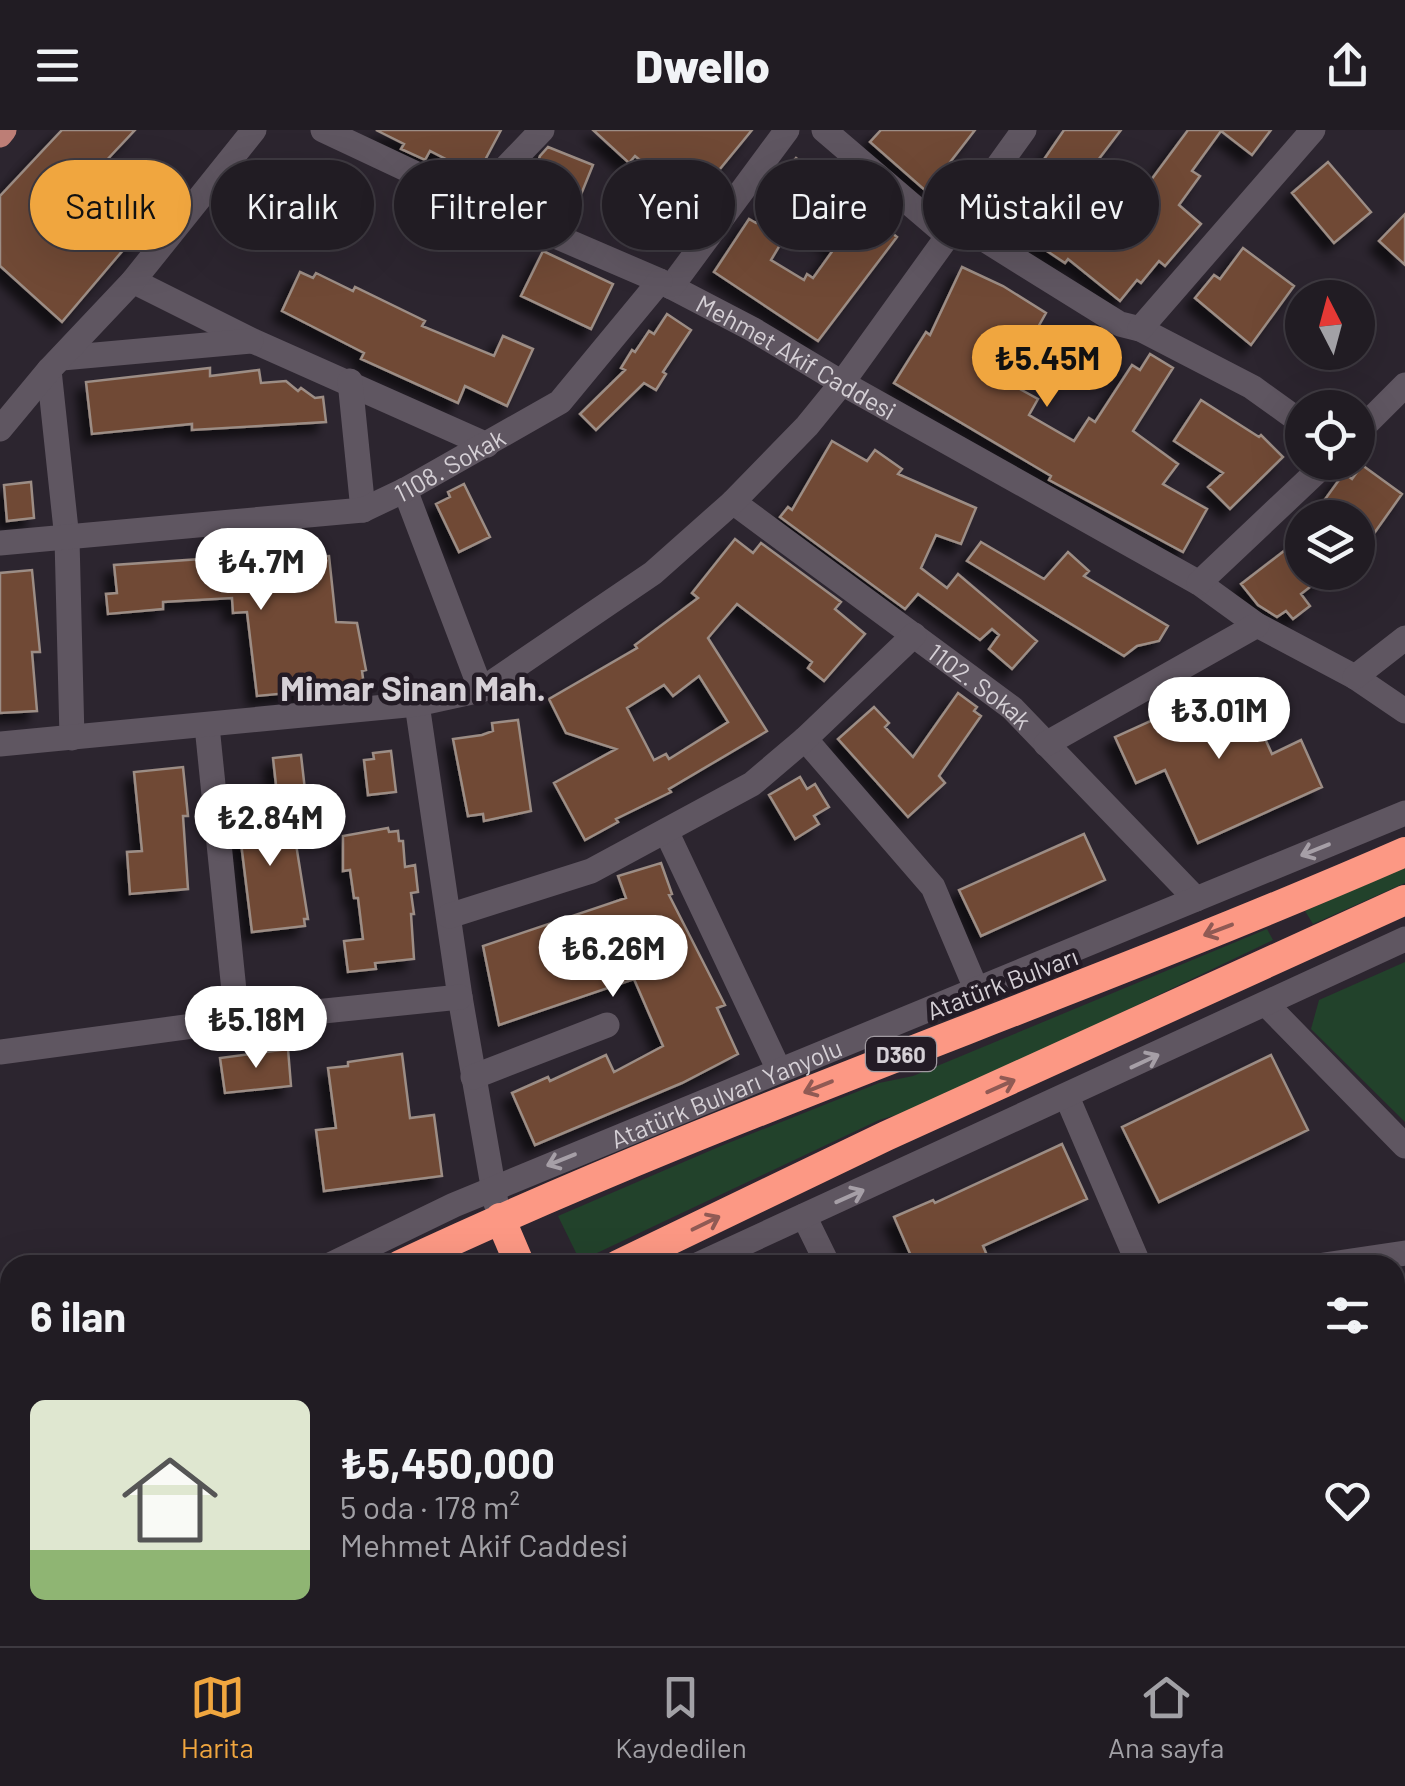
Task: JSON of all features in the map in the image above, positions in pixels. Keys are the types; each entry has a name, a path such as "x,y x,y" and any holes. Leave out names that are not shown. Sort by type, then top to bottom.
{"highway":[{"name":"Atatürk Bulvarı","path":"415,1255 496,1203 871,1065 1276,908 1405,852"},
{"path":"639,1255 886,1136 1405,900"},
{"path":"496,1203 516,1255"}],"street":[{"path":"0,430 133,281 254,130"},
{"name":"Mehmet Akif Caddesi","path":"322,130 394,164"},
{"path":"513,160 542,130"},
{"name":"1108. Sokak","path":"0,543 363,510 406,490 560,402 666,284 787,130"},
{"path":"824,130 923,206"},
{"path":"1003,160 1024,130"},
{"path":"1140,329 1313,130"},
{"name":"Mehmet Akif Caddesi","path":"582,248 666,284 752,329 1198,583 1257,625 1355,677 1405,711"},
{"path":"0,744 417,704 480,690 653,573 734,502 807,426 939,250"},
{"path":"989,250 1120,324 1140,329 1252,386 1285,410"},
{"path":"133,281 253,340 488,445"},
{"path":"55,364 253,340"},
{"path":"55,364 67,539 72,738"},
{"path":"350,381 363,510"},
{"path":"1375,415 1405,385"},
{"path":"1198,583 1308,480"},
{"path":"406,490 480,690"},
{"name":"1102. Sokak","path":"734,502 1012,708 1196,899"},
{"path":"1046,744 1257,625"},
{"path":"449,916 591,871 752,784 914,634"},
{"path":"1355,677 1405,638"},
{"path":"417,704 460,996 496,1203"},
{"path":"207,726 238,1020"},
{"path":"805,738 934,887 977,991"},
{"name":"Atatürk Bulvarı Yanyolu","path":"357,1255 496,1203 780,1070 1405,813"},
{"path":"666,831 780,1070"},
{"path":"719,1255 1405,939"},
{"path":"0,1052 238,1020 460,996"},
{"path":"1266,1004 1405,1146"},
{"path":"473,1077 606,1025"},
{"path":"1067,1097 1135,1255"},
{"path":"804,1216 823,1255"}],"green space":[{"path":"1405,867 1405,883 1313,924 1305,911"},
{"path":"1267,929 1273,940 927,1106 879,1120 593,1255 577,1255 558,1216 879,1083 913,1076"},
{"path":"1405,962 1405,1122 1311,1029 1319,1000"}],"building":[{"path":"62,130 135,130 107,160 34,160"},
{"path":"376,130 501,130 485,160 448,160 430,151 425,160 401,149 404,144"},
{"path":"593,130 752,130 727,160 640,160 635,156 626,160"},
{"path":"881,130 975,130 952,160 923,160 923,188 903,171 903,160 891,160 870,142"},
{"path":"1064,130 1121,130 1098,160 1044,160"},
{"path":"1188,130 1271,130 1252,155 1221,131 1192,171 1200,176 1179,205 1201,224 1165,266 1159,261 1120,301 1068,259 1065,263 1046,250 1159,250 1159,169"},
{"path":"548,147 580,160 538,160"},
{"path":"582,161 593,165 582,192"},
{"path":"1328,162 1371,212 1334,243 1292,193"},
{"path":"30,164 30,250 123,250 62,322 0,266 0,196"},
{"path":"1405,214 1405,265 1379,241"},
{"path":"749,219 755,222 755,250 777,250 771,260 804,280 807,274 813,278 833,250 887,250 818,341 714,272 729,250 735,250 735,240"},
{"path":"1243,248 1286,280 1285,298 1251,345 1195,298 1214,275 1220,279"},
{"path":"543,251 613,284 591,329 521,296"},
{"path":"962,267 1003,286 1046,313 1007,382 1038,399 1029,415 1074,441 1089,418 1095,422 1132,365 1140,370 1150,354 1173,368 1133,431 1178,464 1163,484 1207,509 1183,552 1049,480 1051,476 894,383 926,332 930,335"},
{"path":"300,272 313,278 316,273 353,291 355,287 425,321 422,326 494,356 503,336 533,349 507,406 465,386 458,403 361,359 364,353 282,311"},
{"path":"667,314 691,330 663,372 666,374 656,390 644,383 596,430 580,414 625,370 621,368 632,350 635,352 649,331 654,334"},
{"path":"210,368 210,376 259,370 261,383 286,381 298,391 301,388 315,398 323,397 326,422 192,430 192,424 92,434 86,382"},
{"path":"1201,400 1261,435 1283,457 1230,509 1208,487 1223,473 1174,441"},
{"path":"832,441 867,461 875,450 902,469 898,474 976,508 961,544 936,535 921,568 947,588 958,574 1037,641 1012,669 989,649 999,635 992,629 980,640 918,594 905,609 780,517 788,507 792,510"},
{"path":"1375,474 1402,494 1375,532 1375,500 1324,500 1339,480 1375,480"},
{"path":"31,482 34,518 7,521 4,485"},
{"path":"464,484 490,537 459,552 436,504"},
{"path":"735,539 753,553 761,543 841,602 835,609 865,634 824,681 808,668 812,662 737,604 708,638 767,731 669,789 671,792 616,819 618,822 585,840 554,783 616,749 566,733 549,699 637,648 635,645 698,598 692,593","holes":["699,676 728,722 669,759 666,754 654,760 627,708 664,685 673,696"]},
{"path":"981,542 1044,579 1068,552 1089,571 1084,576 1168,626 1159,641 1137,646 1124,656 967,561"},
{"path":"272,549 272,554 312,549 312,557 329,556 336,622 357,623 366,670 362,671 364,686 257,696 247,612 233,613 232,598 163,602 163,609 108,614 106,594 117,593 114,565 230,557 230,552"},
{"path":"1285,550 1285,590 1306,590 1301,594 1310,606 1293,619 1286,611 1277,617 1258,605 1241,584"},
{"path":"32,570 40,652 32,652 37,711 0,713 0,573"},
{"path":"1239,681 1272,754 1301,740 1322,787 1198,843 1165,770 1136,783 1115,737"},
{"path":"958,693 977,707 974,711 981,716 939,776 945,783 908,817 838,739 874,707 889,723 885,727 913,757"},
{"path":"518,720 531,811 484,821 483,814 468,816 453,739 493,731 492,723"},
{"path":"391,751 396,792 368,795 364,760 374,759 373,753"},
{"path":"301,755 306,799 278,803 273,758"},
{"path":"183,767 188,889 130,894 127,852 142,851 134,772"},
{"path":"800,777 807,789 815,784 829,807 814,816 819,824 795,839 769,795"},
{"path":"275,797 281,845 296,844 308,919 304,919 305,926 252,932 236,802"},
{"path":"388,828 389,832 398,831 399,841 403,841 405,867 415,865 418,892 411,893 414,959 375,963 376,969 348,972 344,941 363,939 350,870 343,871 343,836"},
{"path":"1084,834 1105,880 981,936 959,890"},
{"path":"661,863 672,894 669,895 725,1005 717,1008 738,1054 682,1083 535,1145 512,1093 548,1077 550,1081 606,1055 614,1072 663,1046 634,979 499,1025 483,946 626,898 618,876"},
{"path":"288,1049 291,1086 225,1093 220,1058"},
{"path":"402,1054 410,1118 434,1115 442,1176 324,1191 316,1130 336,1128 328,1068"},
{"path":"1271,1055 1308,1130 1159,1202 1122,1127"},
{"path":"1062,1144 1087,1199 983,1246 987,1255 911,1255 894,1217 933,1200 935,1203"}],"district":[{"name":"Mimar Sinan Mah.","path":"413,687"}]}
